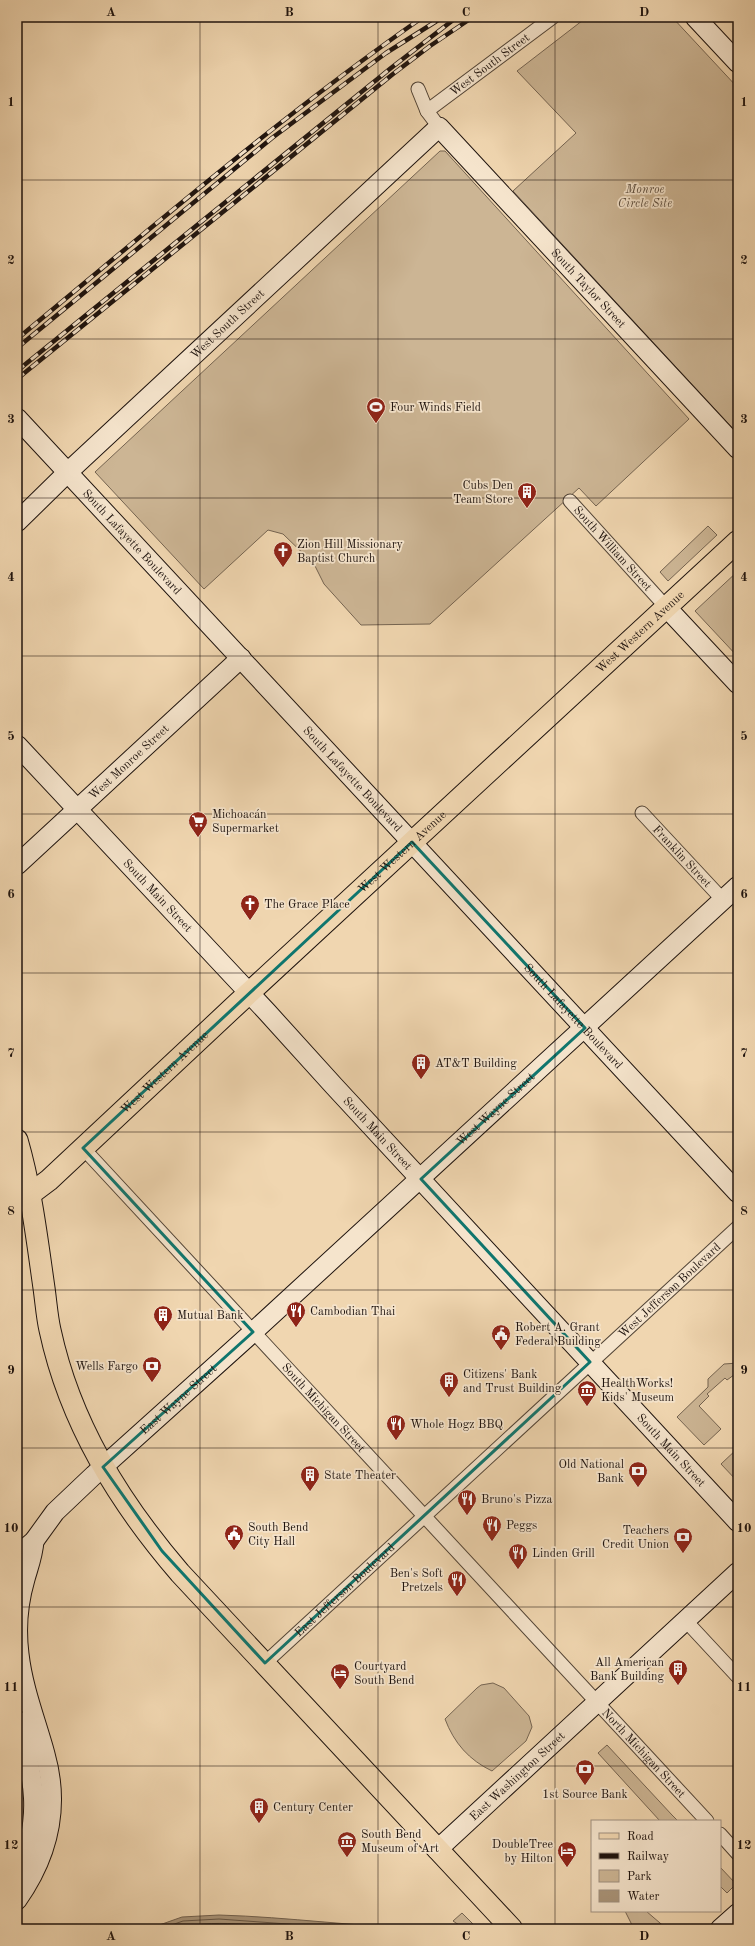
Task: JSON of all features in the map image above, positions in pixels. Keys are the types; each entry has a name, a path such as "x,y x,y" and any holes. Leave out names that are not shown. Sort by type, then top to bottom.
{"main road":[{"name":"West Western Avenue","path":"29,1195 49,1180 249,992 738,541"},
{"path":"17,1140 29,1195 50,1331 84,1432 103,1466 132,1511 162,1551 437,1850 512,1929"}],"street":[{"name":"West South Street","path":"427,111 553,17"},
{"path":"695,17 738,63"},
{"path":"418,89 427,111 439,127"},
{"name":"West South Street","path":"17,522 68,472 439,127"},
{"name":"South Taylor Street","path":"439,127 738,449"},
{"name":"South Lafayette Boulevard","path":"17,418 738,1193"},
{"name":"South William Street","path":"570,502 738,684"},
{"name":"West Monroe Street","path":"17,865 241,658"},
{"name":"South Main Street","path":"17,745 249,992 738,1522"},
{"name":"Franklin Street","path":"642,813 723,900"},
{"name":"West Wayne Street","path":"253,1332 738,886"},
{"name":"South Michigan Street","path":"83,1148 597,1702"},
{"name":"West Jefferson Boulevard","path":"425,1517 590,1362 738,1227"},
{"name":"East Wayne Street","path":"103,1466 253,1332"},
{"path":"17,1558 21,1552 34,1541 55,1512 103,1466"},
{"name":"East Jefferson Boulevard","path":"265,1663 425,1517"},
{"path":"17,1900 27,1886 38,1865 46,1844 52,1818 49,1770 23,1679 19,1653 18,1631 20,1600 25,1578 32,1558 34,1541"},
{"name":"East Washington Street","path":"437,1850 738,1572"},
{"path":"685,1620 738,1677"},
{"name":"North Michigan Street","path":"597,1702 706,1820"},
{"path":"17,1720 29,1761 33,1785 35,1816 30,1842 17,1876"},
{"path":"721,1835 738,1854"},
{"path":"720,1929 738,1913"}],"highlighted area":[{"path":"412,842 585,1028 421,1179 590,1362 265,1663 162,1551 103,1467 253,1332 83,1148"}],"green space":[{"name":"Monroe Circle Site","path":"587,17 672,17 738,88 738,434 513,191 576,133 517,71"},
{"path":"440,151 445,151 689,419 596,506 579,488 430,624 361,625 324,584 314,564 283,534 268,530 204,589 95,472"},
{"path":"708,526 717,535 668,581 660,572"},
{"path":"738,571 738,657 695,611"},
{"path":"738,1363 738,1372 727,1380 725,1378 707,1394 709,1396 699,1406 721,1429 704,1445 677,1417 708,1387 708,1379 724,1364"},
{"path":"738,1448 738,1482 721,1464"},
{"path":"493,1683 504,1688 529,1716 532,1727 526,1741 492,1771 476,1762 463,1750 453,1736 445,1719 481,1685"},
{"path":"607,1745 677,1820 659,1820 598,1753"},
{"path":"721,1868 736,1884 727,1893 721,1887"},
{"path":"626,1912 647,1912 667,1929 634,1929"},
{"path":"462,1913 478,1929 465,1929 453,1921"}],"water":[{"path":"219,1915 430,1929 148,1929 182,1917"}],"railway":[{"path":"17,339 267,133 423,17"},
{"path":"17,348 272,138 386,53 443,17"},
{"path":"17,371 391,68 457,17"},
{"path":"17,379 393,74 430,46 473,17"}],"place":[{"name":"Four Winds Field","path":"376,424"},
{"name":"Cubs Den Team Store","path":"527,509"},
{"name":"Zion Hill Missionary Baptist Church","path":"283,568"},
{"name":"Michoacán Supermarket","path":"198,838"},
{"name":"The Grace Place","path":"250,921"},
{"name":"AT&T Building","path":"421,1080"},
{"name":"Cambodian Thai","path":"296,1328"},
{"name":"Mutual Bank","path":"163,1332"},
{"name":"Robert A. Grant Federal Building","path":"501,1351"},
{"name":"Wells Fargo","path":"152,1383"},
{"name":"Citizens' Bank and Trust Building","path":"449,1398"},
{"name":"HealthWorks! Kids' Museum","path":"587,1407"},
{"name":"Whole Hogz BBQ","path":"396,1441"},
{"name":"Old National Bank","path":"638,1488"},
{"name":"State Theater","path":"310,1492"},
{"name":"Bruno's Pizza","path":"467,1516"},
{"name":"Peggs","path":"492,1542"},
{"name":"South Bend City Hall","path":"234,1551"},
{"name":"Teachers Credit Union","path":"683,1554"},
{"name":"Linden Grill","path":"518,1570"},
{"name":"Ben's Soft Pretzels","path":"457,1597"},
{"name":"All American Bank Building","path":"678,1686"},
{"name":"Courtyard South Bend","path":"340,1690"},
{"name":"1st Source Bank","path":"585,1786"},
{"name":"Century Center","path":"259,1824"},
{"name":"South Bend Museum of Art","path":"347,1858"},
{"name":"DoubleTree by Hilton","path":"567,1868"}]}
